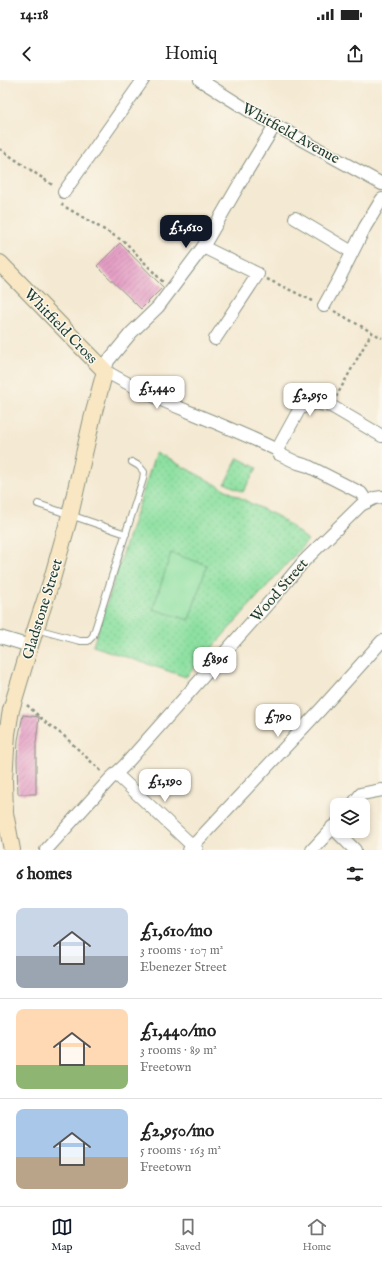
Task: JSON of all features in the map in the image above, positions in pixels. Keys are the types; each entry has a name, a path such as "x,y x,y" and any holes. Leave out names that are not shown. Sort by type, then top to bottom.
{"street":[{"path":"64,192 143,80"},
{"name":"Whitfield Avenue","path":"200,80 251,112 382,184"},
{"path":"275,125 203,247 158,307 131,333 108,361 105,371 183,410 260,441 277,450 279,454 308,466 374,499"},
{"path":"324,306 365,227 382,198"},
{"path":"295,218 352,252"},
{"path":"203,247 258,274 215,339"},
{"name":"Whitfield Cross","path":"0,263 105,371"},
{"name":"Gladstone Street","path":"12,850 5,813 4,780 7,734 11,710 52,579 70,515 92,419 105,371"},
{"path":"277,450 300,408 315,403 331,406 382,436"},
{"name":"Wood Street","path":"46,850 129,761 304,561 361,505 374,499"},
{"path":"0,637 30,646"},
{"path":"113,777 193,849 382,642"},
{"path":"358,798 361,794 382,790"},
{"path":"312,850 330,830"},
{"path":"345,838 355,850"}],"lane":[{"path":"36,629 80,641 88,640 93,636 143,479 144,472 139,466 132,462"},
{"path":"38,504 126,534"}],"path":[{"path":"0,149 68,195 62,205 125,242 171,290"},
{"path":"258,274 290,291 324,306 382,338"},
{"path":"331,406 372,332"},
{"path":"15,698 25,704 113,777"}],"green space":[{"path":"156,452 279,517 308,540 186,677 93,646"},
{"path":"238,458 257,468 243,492 225,483"},
{"path":"171,553 207,565 189,620 153,609"}],"building":[{"path":"120,243 163,287 141,309 97,266"},
{"path":"23,715 39,717 36,743 36,794 18,794 18,740"}]}
